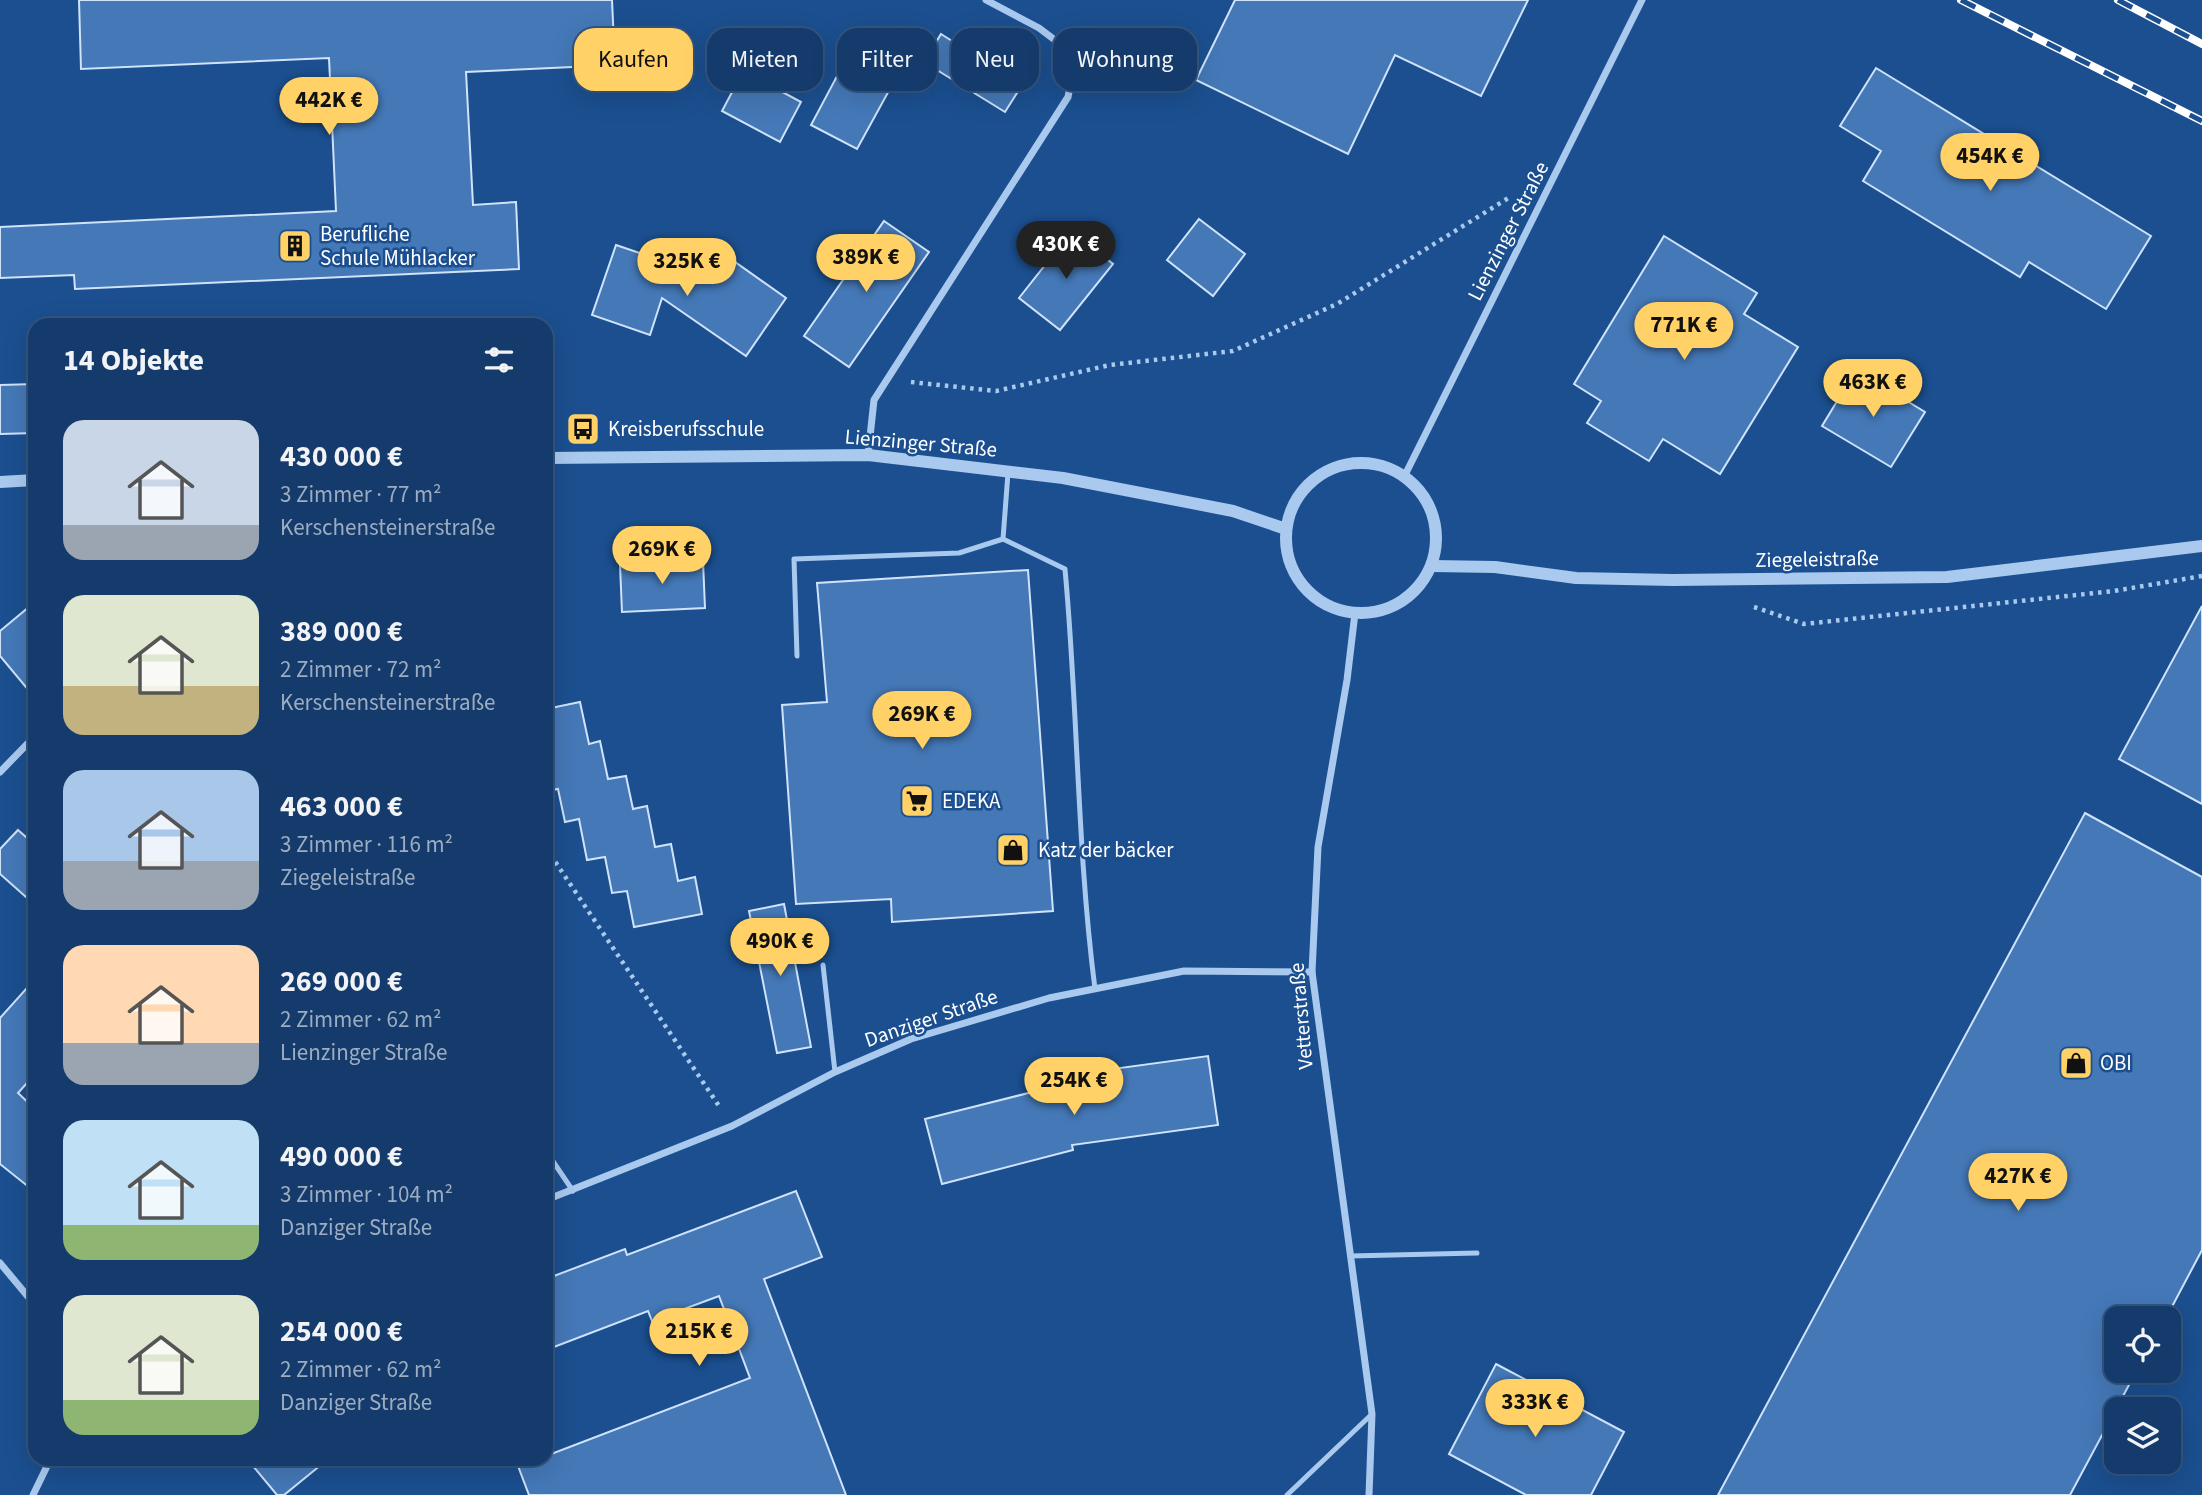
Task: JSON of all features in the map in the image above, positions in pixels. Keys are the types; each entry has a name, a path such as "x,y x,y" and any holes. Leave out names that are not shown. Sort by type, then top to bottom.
{"street":[{"path":"868,455 874,400 1068,97 1076,56 1039,28 986,0"},
{"name":"Lienzinger Straße","path":"1404,477 1642,0"},
{"name":"Lienzinger Straße","path":"553,458 868,455 1008,469 1233,511 1286,530"},
{"path":"1355,463 1381,466 1404,477 1422,494 1434,517 1437,542 1432,566 1419,587 1401,603 1379,612 1354,614 1332,608 1311,594 1296,576 1287,554 1286,530 1293,505 1309,484 1330,470 1355,463"},
{"path":"0,482 28,480"},
{"name":"Ziegeleistraße","path":"1432,566 1495,567 1576,578 1673,580 1947,577 2202,546"},
{"name":"Vetterstraße","path":"1354,614 1347,680 1318,847 1312,972 1372,1414 1369,1494"},
{"path":"0,772 28,743"},
{"name":"Danziger Straße","path":"553,1198 732,1126 835,1072 911,1039 1049,998 1184,971 1312,972"},
{"path":"0,1263 28,1297"},
{"path":"33,1495 47,1466"}],"lane":[{"path":"1003,539 1008,469"},
{"path":"797,656 793,559 959,553 1003,539 1065,569 1075,676 1088,930 1095,989"},
{"path":"823,965 835,1072"},
{"path":"553,1161 573,1191"},
{"path":"1350,1256 1477,1252"},
{"path":"1287,1495 1372,1414"},
{"path":"1369,1494 1379,1495"}],"path":[{"path":"888,379 996,391 1110,365 1233,351 1337,304 1510,197"},
{"path":"1804,624 2114,591 2202,576"},
{"path":"553,858 732,1126"}],"building":[{"path":"79,0 612,0 613,28 574,28 574,67 466,72 473,205 516,202 519,269 75,289 74,275 0,278 0,227 336,211 329,58 81,69"},
{"path":"1235,0 1528,0 1481,96 1395,55 1348,154 1197,80"},
{"path":"941,34 951,40 951,79 937,70 937,41"},
{"path":"1876,68 2151,236 2106,309 2029,262 2020,277 1863,181 1881,151 1840,126"},
{"path":"837,76 837,91 889,91 857,149 811,125"},
{"path":"733,91 781,91 801,102 780,142 722,111"},
{"path":"971,91 1018,91 1005,112"},
{"path":"1199,219 1245,254 1213,296 1167,260"},
{"path":"884,221 929,252 849,367 804,336"},
{"path":"1072,231 1113,264 1060,330 1019,298"},
{"path":"1664,236 1757,293 1744,314 1798,347 1720,474 1663,439 1649,461 1587,423 1601,401 1574,384"},
{"path":"616,245 722,281 735,262 786,298 746,356 662,298 650,335 592,315"},
{"path":"1856,370 1925,412 1891,467 1822,426"},
{"path":"28,384 28,433 0,434 0,385"},
{"path":"703,561 705,608 622,612 620,565"},
{"name":"EDEKA","path":"1028,570 1053,911 892,922 891,899 796,904 782,705 827,702 817,583"},
{"path":"2202,606 2202,804 2119,759"},
{"path":"28,608 28,690 0,656 0,631"},
{"path":"580,702 589,744 600,741 608,779 626,776 633,809 647,806 655,847 671,844 678,881 695,877 702,914 634,927 627,891 612,893 605,857 587,860 579,819 565,822 558,789 553,790 553,708"},
{"name":"OBI","path":"2085,813 2202,877 2202,1250 2172,1306 2104,1306 2104,1383 2130,1383 2123,1397 2104,1397 2104,1432 2070,1495 1718,1495"},
{"path":"18,830 28,839 28,899 0,874 0,849"},
{"path":"784,904 811,1047 777,1053 749,911"},
{"path":"28,987 28,1082 18,1093 28,1102 28,1186 0,1164 0,1018"},
{"path":"1208,1056 1218,1125 1072,1145 1073,1150 942,1184 925,1119 1084,1079 1083,1073"},
{"path":"796,1191 822,1257 764,1279 846,1495 529,1495 518,1466 553,1466 553,1453 750,1378 719,1296 652,1321 648,1311 553,1347 553,1276 625,1249 627,1255"},
{"path":"1496,1364 1624,1432 1591,1495 1526,1495 1449,1454"},
{"path":"253,1466 320,1466 284,1495 277,1495"}],"railway":[{"path":"1961,0 2202,121"},
{"path":"2118,0 2202,44"}],"place":[{"name":"Berufliche Schule Mühlacker","path":"295,246"},
{"name":"Kreisberufsschule","path":"583,429"},
{"name":"EDEKA","path":"917,801"},
{"name":"Katz der bäcker","path":"1013,850"},
{"name":"OBI","path":"2076,1063"}]}
